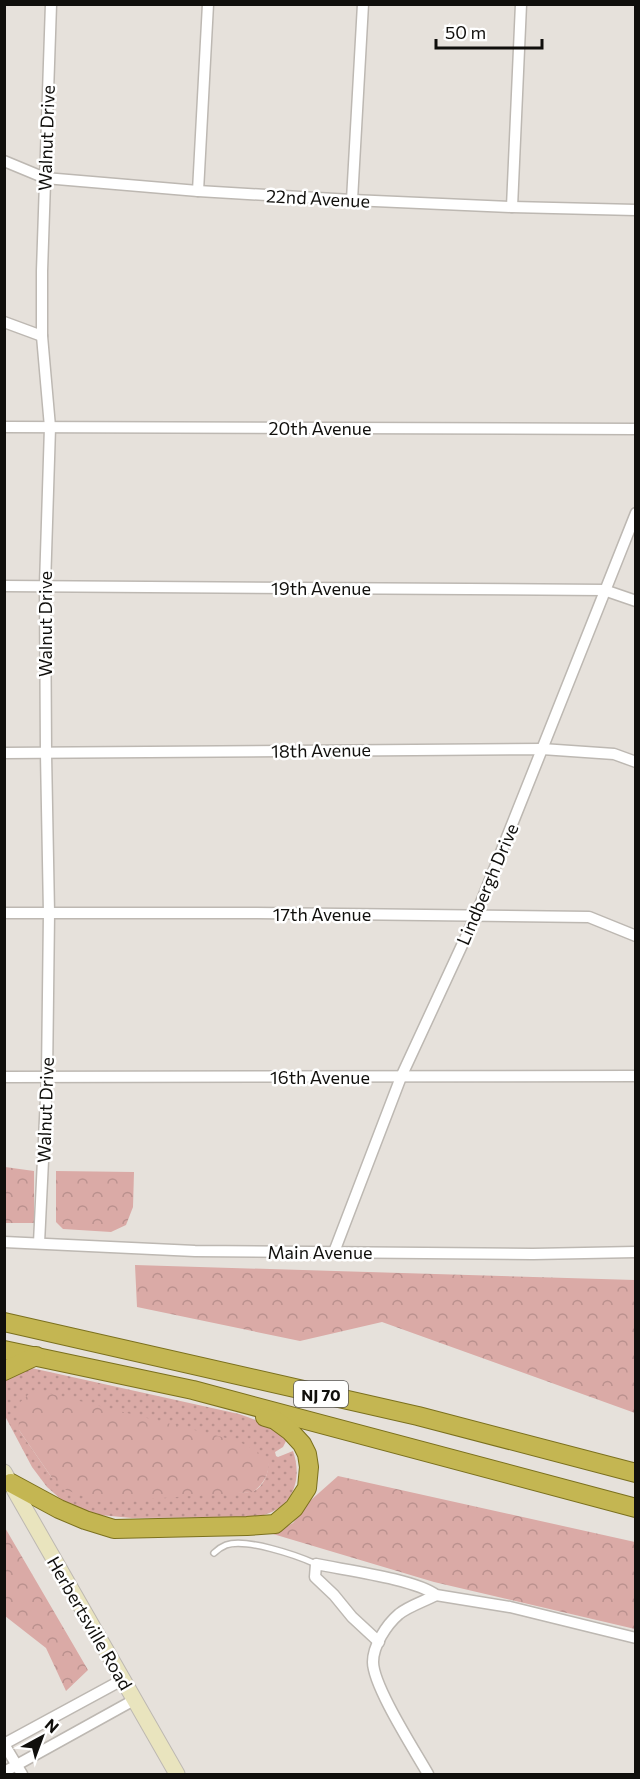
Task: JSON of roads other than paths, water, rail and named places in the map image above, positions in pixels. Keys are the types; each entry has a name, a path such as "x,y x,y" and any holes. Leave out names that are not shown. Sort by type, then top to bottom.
{"highway":[{"name":"NJ 70","path":"4,1322 418,1416 636,1473"},
{"name":"NJ 70","path":"4,1350 193,1390 636,1508"},
{"path":"4,1371 36,1356"},
{"path":"8,1477 59,1509 114,1529 275,1524 294,1508 307,1488 309,1467 307,1454 302,1444 275,1420 193,1390"}],"main road":[{"name":"Herbertsville Road","path":"8,1477 177,1774"}],"street":[{"name":"Walnut Drive","path":"39,1243 47,1077 49,913 45,585 50,427 42,336 42,271 51,4"},
{"path":"198,191 208,4"},
{"path":"352,200 363,4"},
{"path":"512,207 521,4"},
{"name":"22nd Avenue","path":"4,161 45,178 198,191 512,207 636,210"},
{"path":"4,322 42,336"},
{"name":"20th Avenue","path":"4,427 636,429"},
{"name":"Lindbergh Drive","path":"334,1252 401,1077 476,915 636,513"},
{"name":"19th Avenue","path":"4,586 604,590 636,601"},
{"name":"18th Avenue","path":"4,753 542,749 614,754 636,762"},
{"name":"17th Avenue","path":"4,914 589,917 636,936"},
{"name":"16th Avenue","path":"4,1077 636,1076"},
{"name":"Main Avenue","path":"4,1242 195,1251 533,1254 636,1252"},
{"path":"379,1642 315,1577 316,1564 404,1582 429,1590 436,1595 510,1607 636,1638"},
{"path":"428,1774 378,1685 373,1665 374,1651 384,1631 399,1614 436,1595"},
{"path":"20,1770 5,1744 122,1680"},
{"path":"4,1772 20,1770 134,1700"}],"lane":[{"path":"214,1553 223,1546 241,1543 280,1551 316,1564"}]}
